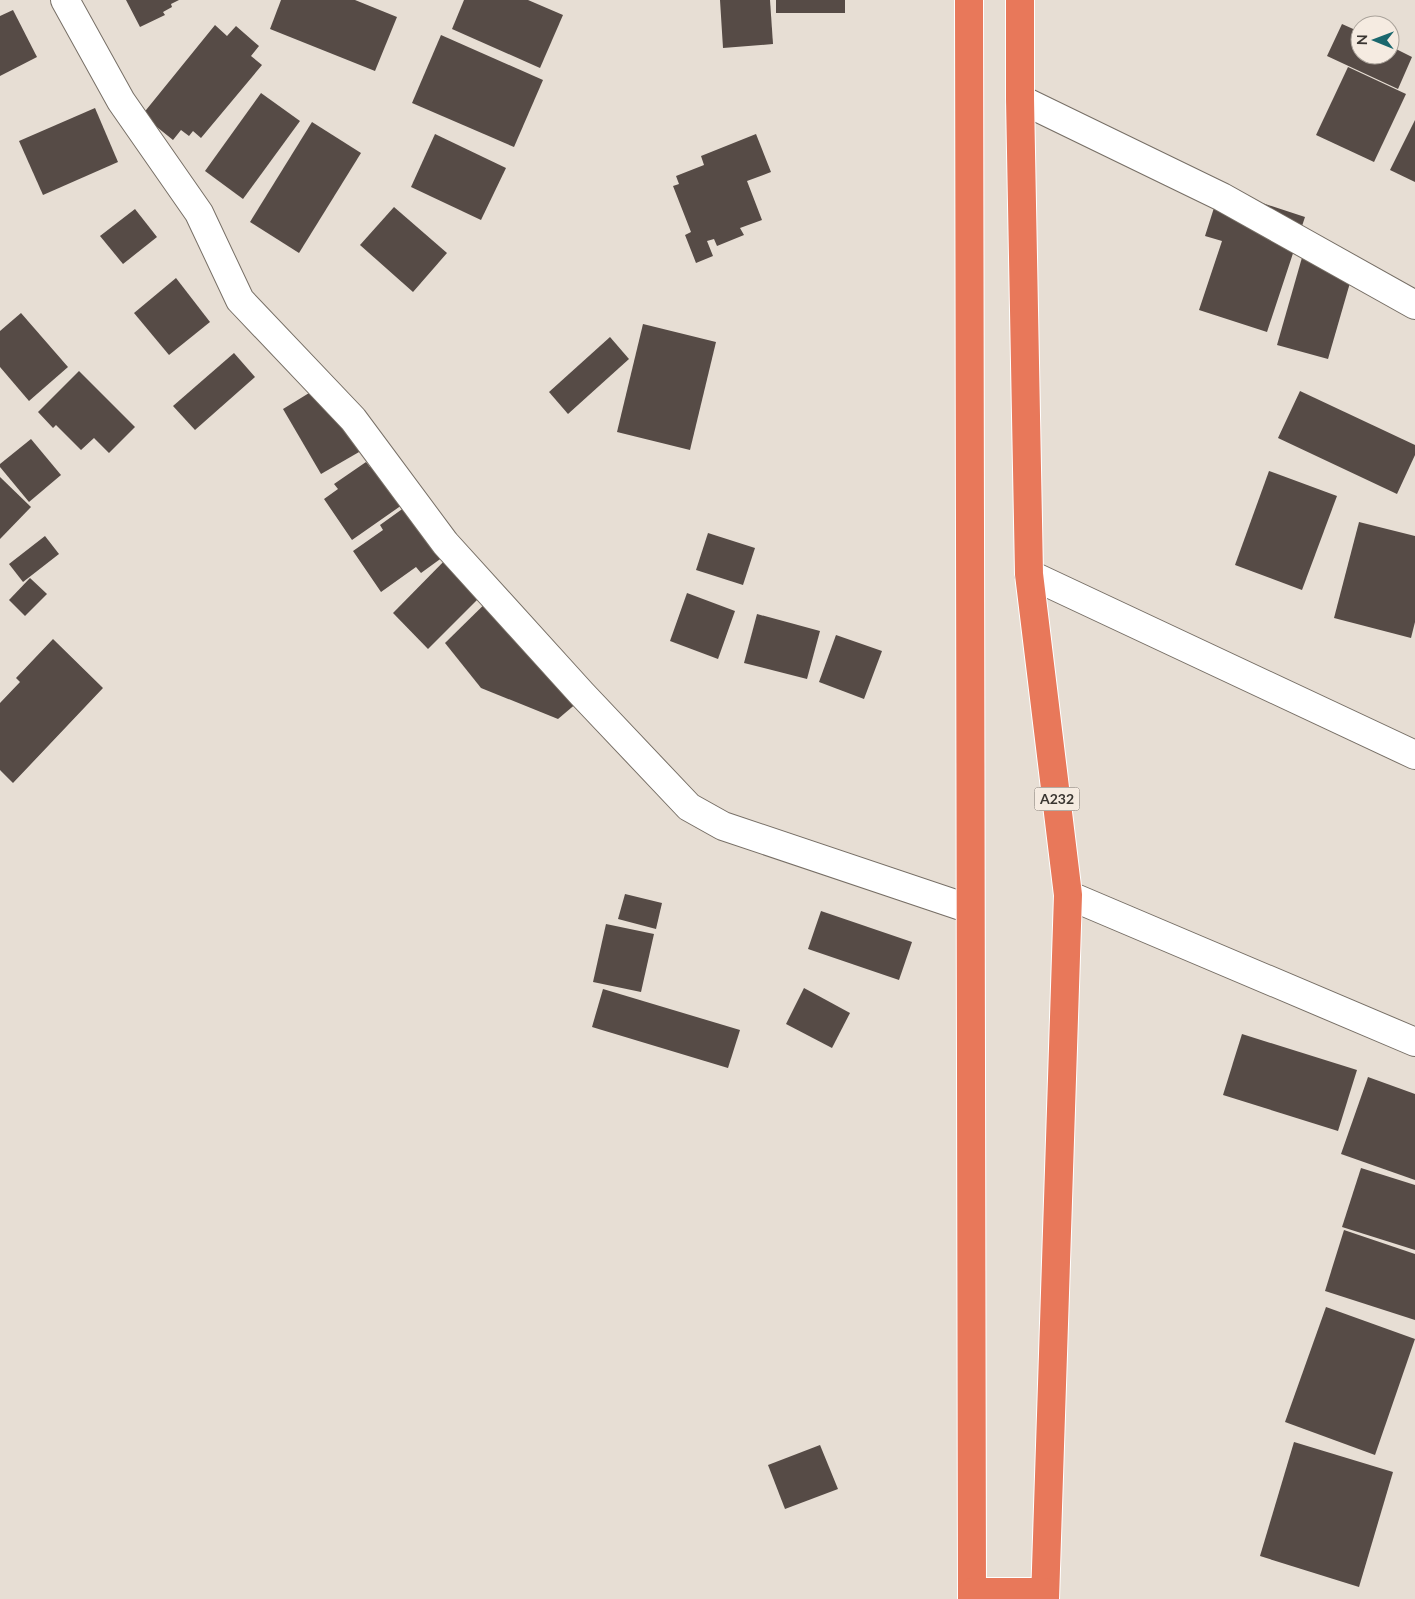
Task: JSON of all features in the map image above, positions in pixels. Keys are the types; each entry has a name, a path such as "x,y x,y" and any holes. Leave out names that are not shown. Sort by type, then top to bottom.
{"highway":[{"path":"969,0 972,1596 1045,1595"},
{"name":"A232","path":"1020,0 1020,99 1029,574 1068,895 1045,1595"}],"street":[{"path":"65,0 121,101 199,213 240,300 353,419 445,543 582,694 689,807 723,826 970,909"},
{"path":"1020,99 1222,197 1415,305"},
{"path":"1029,574 1415,754"},
{"path":"1068,895 1415,1042"}],"building":[{"path":"126,0 179,0 171,4 172,7 163,12 165,15 140,27"},
{"path":"281,0 355,0 397,17 375,71 270,29"},
{"path":"464,0 528,0 563,15 540,68 452,29"},
{"path":"720,0 770,0 773,44 723,48"},
{"path":"776,0 845,0 845,13 776,13"},
{"path":"13,10 37,57 0,76 0,16"},
{"path":"1342,24 1350,28 1350,65 1400,65 1400,51 1412,57 1398,89 1327,56"},
{"path":"215,25 227,36 236,26 259,46 251,56 262,65 201,138 193,131 189,136 181,130 173,140 142,115"},
{"path":"441,35 543,80 514,147 412,103"},
{"path":"1348,67 1406,94 1374,162 1316,135"},
{"path":"261,93 300,121 243,199 205,171"},
{"path":"95,108 118,162 43,195 19,141"},
{"path":"1415,120 1415,182 1390,170"},
{"path":"312,122 361,153 299,253 250,222"},
{"path":"435,134 506,168 481,220 411,187"},
{"path":"756,134 771,172 747,181 762,220 740,228 744,235 717,246 714,239 707,241 713,256 696,263 685,235 691,232 673,186 679,184 676,176 704,165 701,156"},
{"path":"1220,189 1305,217 1267,332 1199,310 1222,241 1205,236"},
{"path":"394,207 447,253 413,292 360,245"},
{"path":"135,209 157,237 123,264 100,236"},
{"path":"1305,247 1356,262 1328,359 1277,345"},
{"path":"176,278 210,322 169,355 134,313"},
{"path":"21,313 68,367 29,401 0,367 0,331"},
{"path":"643,324 716,342 690,450 617,432"},
{"path":"610,337 629,359 568,414 549,392"},
{"path":"234,353 255,377 195,430 173,406"},
{"path":"79,371 135,427 109,453 94,438 81,450 56,425 53,428 38,412"},
{"path":"327,382 366,448 321,474 283,409"},
{"path":"1300,391 1415,445 1415,455 1397,494 1278,438"},
{"path":"31,439 61,475 29,502 0,467 0,464"},
{"path":"384,457 412,498 352,540 324,499 338,489 334,484 366,462 370,467"},
{"path":"1269,471 1337,496 1302,590 1235,565"},
{"path":"0,477 31,507 0,539"},
{"path":"419,497 454,549 421,573 416,567 381,592 353,551 383,530 380,525"},
{"path":"1359,522 1415,536 1415,622 1411,638 1334,618"},
{"path":"708,533 755,548 743,585 696,570"},
{"path":"45,536 59,554 23,582 9,564"},
{"path":"453,552 489,588 428,649 393,613"},
{"path":"30,578 47,594 25,616 9,600"},
{"path":"503,586 591,691 558,719 481,688 445,643"},
{"path":"687,593 735,611 718,659 670,641"},
{"path":"757,614 820,631 807,679 744,663"},
{"path":"836,635 882,651 864,699 819,682"},
{"path":"53,639 103,688 13,783 0,770 0,703 20,682 16,678"},
{"path":"625,894 662,903 656,929 618,919"},
{"path":"821,911 912,942 899,980 808,949"},
{"path":"606,924 654,934 641,992 593,982"},
{"path":"804,988 850,1013 832,1048 786,1024"},
{"path":"603,989 740,1030 728,1068 592,1027"},
{"path":"1242,1034 1357,1070 1338,1131 1223,1095"},
{"path":"1368,1077 1415,1094 1415,1180 1341,1154"},
{"path":"1361,1168 1415,1185 1415,1250 1342,1227"},
{"path":"1344,1230 1415,1254 1415,1320 1325,1291"},
{"path":"1326,1307 1415,1339 1375,1455 1285,1422"},
{"path":"1294,1442 1393,1472 1359,1587 1260,1556"},
{"path":"820,1445 838,1489 785,1509 768,1465"}]}
